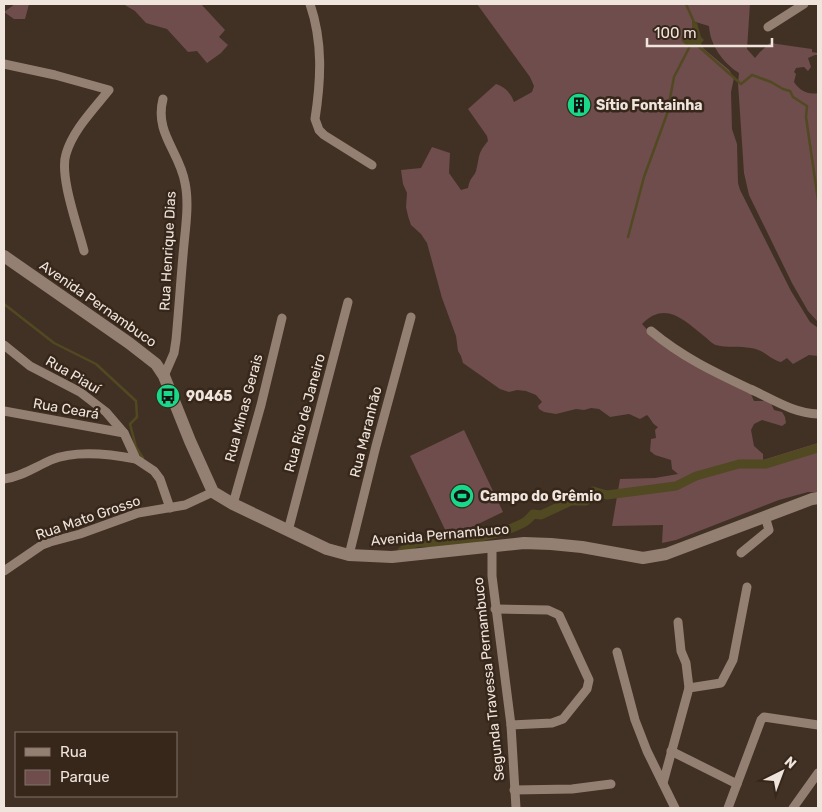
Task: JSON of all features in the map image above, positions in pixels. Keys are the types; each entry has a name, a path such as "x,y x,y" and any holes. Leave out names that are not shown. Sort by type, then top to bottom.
{"street":[{"path":"310,4 318,35 320,55 316,125 324,135 372,165"},
{"path":"768,27 804,4"},
{"path":"4,64 55,75 109,90 76,132 65,156 66,180 84,251"},
{"name":"Rua Henrique Dias","path":"163,99 160,110 166,138 182,169 186,183 186,223 174,353 164,376"},
{"name":"Avenida Pernambuco","path":"4,256 145,354 156,364 164,376 213,492 232,504 327,549 349,555 392,557 524,543 582,547 643,558 666,554 818,498"},
{"name":"Rua Rio de Janeiro","path":"288,531 348,302"},
{"name":"Rua Maranhão","path":"349,555 411,316"},
{"name":"Rua Minas Gerais","path":"232,504 261,405 282,318"},
{"path":"651,331 667,344 703,367 782,406 797,411 818,414"},
{"name":"Rua Piauí","path":"4,345 30,366 80,392 97,404 116,422 124,433 136,459 154,471 160,479 170,508"},
{"name":"Rua Ceará","path":"4,412 124,433"},
{"path":"4,479 24,474 61,457 104,454 136,459"},
{"name":"Rua Mato Grosso","path":"4,571 42,545 80,534 124,517 191,503 213,492"},
{"path":"740,553 769,530 765,516"},
{"name":"Segunda Travessa Pernambuco","path":"492,547 495,609 510,725 516,808"},
{"path":"689,688 721,683 733,660 747,587"},
{"path":"495,609 548,610 559,615 589,680 587,690 563,719 552,723 510,725"},
{"path":"662,783 689,688 686,663 681,651 678,622"},
{"path":"617,652 635,720 675,808"},
{"path":"728,808 761,720 764,717 818,725"},
{"path":"671,751 737,784"},
{"path":"793,808 818,773"},
{"path":"514,790 572,789 611,784"}],"green space":[{"path":"15,4 29,4 25,19 14,19 4,12"},
{"path":"123,4 201,4 225,30 219,37 228,45 221,53 207,63 197,51 188,52 167,29 146,23 135,11"},
{"path":"477,4 750,4 747,49 755,58 770,43 812,49 812,52 818,53 818,55 808,58 811,67 808,71 804,67 796,68 794,82 804,92 818,93 818,322 808,311 792,283 749,195 744,173 739,73 718,53 712,40 709,26 692,21 692,32 684,34 688,47 701,44 704,49 729,70 734,78 731,92 732,129 737,144 738,183 740,190 791,291 810,322 818,328 818,356 809,355 793,364 787,358 781,362 756,349 716,345 682,319 666,313 650,317 642,324 666,346 692,364 750,392 754,401 770,401 774,410 782,412 786,423 782,426 762,420 754,424 751,430 754,446 763,454 763,460 818,443 818,492 808,492 779,500 676,540 662,543 663,525 612,526 620,479 655,478 678,474 672,469 671,460 655,455 650,451 651,439 656,438 655,430 658,427 647,415 640,419 629,414 610,417 599,409 591,408 584,410 576,409 556,414 544,412 539,409 538,406 542,402 536,395 526,391 517,390 509,392 500,389 463,363 427,243 411,225 408,216 406,207 407,193 403,184 401,170 421,168 432,147 450,153 449,173 461,190 468,188 476,171 480,152 488,141 487,136 468,109 496,84 507,90 514,102 532,92 534,86 530,77"},
{"name":"Campo do Grêmio","path":"464,430 503,512 449,538 410,456"}],"shaded area":[{"path":"692,21 697,23 701,37 704,40 699,46 688,47 681,37 692,32"}],"waterway":[{"path":"686,4 694,22"},
{"path":"697,45 741,84 752,75 790,91 793,97 807,106 806,117 818,200"},
{"path":"628,237 644,177 667,114 674,77 690,46"},
{"path":"4,304 54,343 96,364 136,401 137,417 130,424 136,447 143,458"},
{"path":"402,551 413,544 421,542 450,542 504,531 525,522 533,514 541,515 571,501 586,501 593,491 607,495 676,486 696,476 739,464 766,464 818,448"}],"place":[{"name":"Sítio Fontainha","path":"579,105"},
{"name":"90465","path":"168,396"},
{"name":"Campo do Grêmio","path":"462,496"}]}
